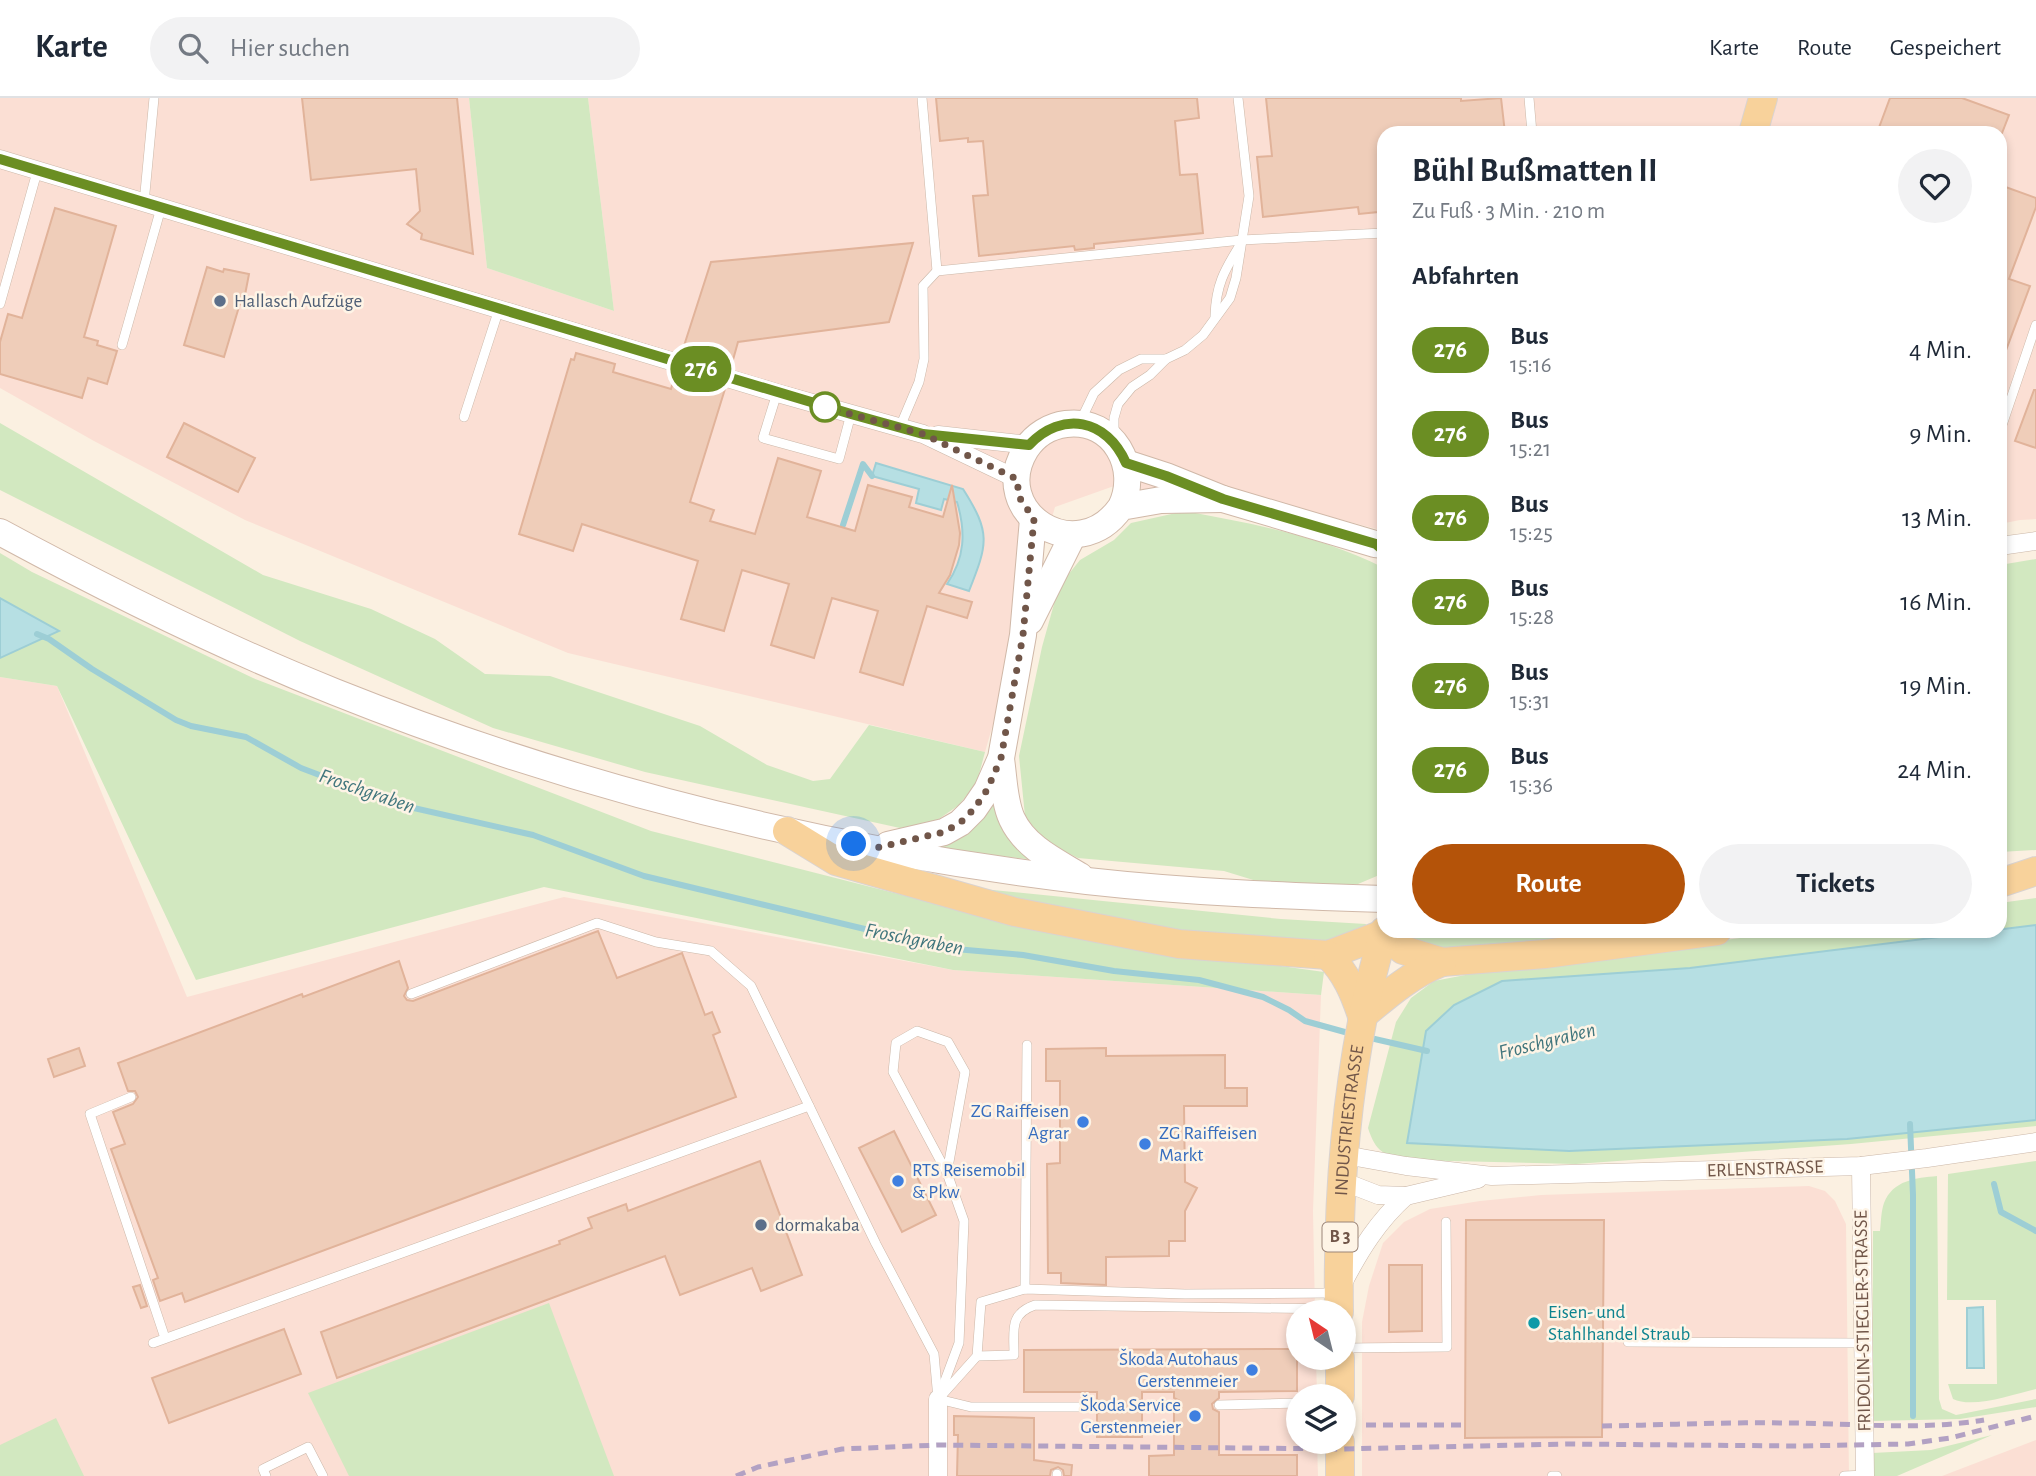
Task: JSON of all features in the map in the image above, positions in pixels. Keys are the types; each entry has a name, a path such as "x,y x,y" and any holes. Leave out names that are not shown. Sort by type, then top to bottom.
{"main road":[{"path":"1755,126 1763,98"},
{"path":"1120,452 1128,486 1121,508 1114,517 1096,530 1073,535 1048,529 1034,519 1019,497 1018,467 1029,445 1046,430 1079,424 1098,429 1120,452 1166,476 1223,499 1377,546"},
{"path":"1121,508 1161,500 1223,499"},
{"path":"876,848 944,832 960,823 981,801 1001,758 1023,635 1034,519"},
{"path":"0,532 116,593 334,692 489,749 654,799 787,831 876,848 1089,881 1162,888 1377,899"},
{"path":"1023,635 1073,535"},
{"path":"1001,758 1007,805 1018,828 1038,850 1089,881"},
{"path":"787,831 836,861 1015,912 1179,944 1328,955 1377,935"},
{"path":"2007,868 2036,866"},
{"path":"2007,881 2036,871"},
{"name":"INDUSTRIESTRASSE","path":"1339,1300 1343,1168 1356,1052 1362,1016 1382,938"},
{"path":"1390,938 1403,950 1442,962"},
{"path":"1328,955 1343,971 1351,985 1362,1016 1409,979 1442,962 1545,954 1665,938"},
{"path":"1340,1454 1340,1476"}],"street":[{"path":"0,159 777,393 923,434 1017,479"},
{"path":"923,434 1029,445"},
{"path":"2007,544 2036,541"},
{"name":"ERLENSTRASSE","path":"1343,1168 1406,1166 1492,1176 1861,1166 2036,1142"},
{"name":"FRIDOLIN-STIEGLER-STRASSE","path":"1861,1166 1865,1476"},
{"name":"ERLENSTRASSE","path":"1343,1168 1378,1195 1406,1196 1492,1176"},
{"path":"1341,1300 1355,1260 1387,1213 1406,1196"},
{"path":"938,1399 938,1476"}],"lane":[{"path":"122,345 152,205 154,98"},
{"path":"922,98 937,271"},
{"path":"1120,452 1114,418 1118,404 1132,387 1166,359 1185,350 1203,335 1230,298 1236,278 1248,196 1238,98"},
{"path":"1529,98 1531,126"},
{"path":"0,304 37,172"},
{"path":"900,427 919,382 924,359 923,285 937,271 1242,240 1377,233"},
{"path":"1215,317 1216,293 1222,275 1242,240"},
{"path":"464,417 499,309"},
{"path":"2007,410 2036,325"},
{"path":"1079,424 1094,393 1119,370 1141,359 1166,359"},
{"path":"777,393 763,438 776,442 839,459 851,414"},
{"path":"411,994 597,923 656,942 711,951 751,986 876,1244 934,1354 938,1399"},
{"path":"938,1399 959,1343 964,1222 947,1173 893,1072 895,1043 917,1031 948,1042 965,1072 947,1173"},
{"path":"1025,1289 1027,1045"},
{"path":"131,1097 90,1114 165,1338"},
{"path":"153,1343 809,1106"},
{"path":"1356,1348 1447,1347 1446,1222"},
{"path":"938,1399 977,1356 981,1302 1025,1289 1185,1294 1286,1301"},
{"path":"977,1356 1013,1355 1015,1320 1021,1310 1035,1305 1286,1305"},
{"path":"1628,1342 1863,1343"},
{"path":"938,1399 971,1407 1097,1406"},
{"path":"1219,1405 1286,1404"},
{"path":"1142,1406 1174,1405"},
{"path":"266,1476 263,1469 308,1447 323,1476"},
{"path":"1844,1476 1865,1476"}],"shaded area":[{"path":"0,98 469,98 487,268 614,311 588,98 2036,98 2036,519 2007,523 2007,126 1377,126 1377,529 1283,504 1114,486 1055,507 985,752 568,653 245,520 0,388"},
{"path":"0,677 57,686 187,997 564,897 953,970 1321,995 1313,1211 1315,1300 1286,1300 1286,1370 1316,1370 1317,1384 1286,1384 1286,1454 1317,1454 1318,1476 0,1476"},
{"path":"1809,1186 1825,1191 1835,1201 1846,1224 1849,1476 1362,1476 1362,1322 1369,1286 1383,1243 1404,1222 1430,1209 1541,1195"},
{"path":"2036,1440 2036,1476 1942,1476"}],"green space":[{"path":"469,98 588,98 614,311 487,268"},
{"path":"0,423 263,575 371,609 435,639 485,674 550,676 700,726 767,765 813,781 830,779 869,725 985,752 977,782 959,805 933,823 900,828 645,772 493,728 300,641 0,490"},
{"path":"1185,511 1312,539 1377,565 1377,876 1358,884 1273,886 1224,871 1078,858 1045,842 1025,816 1019,756 1042,647 1059,586 1080,560 1114,540 1131,523"},
{"path":"0,553 32,572 253,678 651,831 1063,936 1324,972 1321,995 953,970 544,887 196,980 57,686 0,677"},
{"path":"2036,559 2036,850 2007,852 2007,564"},
{"path":"999,786 1035,860 930,848 974,828 988,811"},
{"path":"933,884 1281,919 1366,924 1362,939 1334,948 1117,925"},
{"path":"2036,898 2036,1126 1851,1144 1576,1164 1408,1160 1382,1152 1374,1143 1368,1128 1396,1022 1411,998 1434,981 1481,972 1741,938 2007,938 2007,902"},
{"path":"1409,938 1583,938 1446,957 1412,943"},
{"path":"2036,1161 2036,1389 1982,1402 1961,1402 1953,1399 1948,1384 1997,1384 1996,1300 1947,1300 1948,1174"},
{"path":"1937,1176 1939,1399 1942,1409 1956,1415 2036,1399 2036,1407 1960,1419 1872,1421 1873,1231 1880,1231 1884,1203 1893,1189 1913,1179"},
{"path":"549,1303 614,1476 349,1476 308,1393"},
{"path":"56,1418 84,1476 0,1476 0,1445"},
{"path":"1992,1435 1897,1476 1872,1476 1872,1453 1931,1450"}],"water":[{"path":"876,463 963,489 978,517 984,538 980,561 969,591 947,584 957,564 962,544 962,524 957,502 944,499 941,510 916,503 919,489 872,476"},
{"path":"0,598 59,631 0,658"},
{"path":"2036,925 2036,1120 1847,1139 1569,1151 1407,1143 1426,1031 1454,1005 1502,981 1690,968 1931,938 2007,938 2007,929"},
{"path":"1983,1307 1984,1368 1967,1368 1967,1308"}],"building":[{"path":"302,98 457,98 473,254 421,239 422,234 407,224 420,211 416,169 311,180"},
{"path":"936,98 1197,98 1199,118 1175,121 1180,175 1197,174 1203,233 1094,244 1094,248 1075,250 1074,246 979,256 973,196 988,195 983,141 968,142 968,138 940,141"},
{"path":"1266,98 1461,98 1461,101 1501,98 1504,126 1377,126 1377,212 1359,214 1358,207 1263,217 1257,157 1272,156"},
{"path":"1890,98 1962,98 2009,115 2005,126 1880,126"},
{"path":"2007,188 2036,198 2036,207 2009,279 2030,286 2007,348"},
{"path":"55,208 116,226 84,337 98,341 97,345 117,351 107,384 88,378 82,398 0,374 0,342 8,314 22,318"},
{"path":"913,243 889,322 738,342 731,367 682,352 711,262"},
{"path":"207,267 223,272 224,269 249,274 244,300 241,300 224,357 184,345"},
{"path":"576,353 615,364 613,372 671,389 675,374 725,389 690,502 714,510 710,521 755,534 778,458 821,471 807,517 855,531 868,485 912,497 909,507 943,517 952,485 960,533 959,545 950,575 939,593 972,602 967,618 927,606 903,685 860,672 878,611 832,598 814,658 771,645 789,584 742,570 724,631 681,619 698,561 582,524 573,551 519,534 571,359 574,360"},
{"path":"2036,390 2036,448 2015,441"},
{"path":"184,423 255,458 238,492 167,457"},
{"path":"598,931 617,978 682,953 705,1015 712,1012 720,1032 713,1035 736,1097 185,1302 182,1293 160,1301 153,1280 158,1278 111,1149 125,1144 113,1112 133,1104 138,1097 135,1091 128,1091 118,1063 399,961 408,988 404,996 413,1001"},
{"path":"79,1048 85,1066 54,1077 48,1059"},
{"path":"1106,1048 1106,1056 1225,1055 1225,1088 1247,1088 1247,1106 1184,1106 1185,1182 1197,1188 1185,1211 1185,1241 1169,1241 1169,1256 1106,1257 1106,1285 1061,1283 1061,1273 1048,1273 1047,1164 1060,1163 1060,1081 1046,1081 1046,1049"},
{"name":"RTS Reisemobil & Pkw","path":"894,1131 936,1215 902,1232 859,1148"},
{"path":"760,1161 802,1275 761,1291 752,1268 680,1295 665,1256 337,1378 321,1332 560,1244 559,1241 592,1228 588,1218 626,1204 628,1211"},
{"name":"Eisen- und Stahlhandel Straub","path":"1466,1220 1604,1220 1602,1437 1465,1438"},
{"path":"1389,1265 1422,1265 1422,1331 1389,1332"},
{"path":"140,1285 147,1306 141,1308 133,1287"},
{"path":"284,1329 301,1374 169,1423 152,1378"},
{"path":"1286,1349 1286,1370 1297,1370 1297,1384 1286,1384 1286,1391 1219,1392 1219,1398 1212,1404 1213,1409 1219,1412 1219,1455 1297,1455 1297,1476 1149,1476 1149,1456 1174,1455 1174,1412 1181,1405 1180,1401 1174,1398 1174,1392 1142,1392 1142,1399 1135,1406 1136,1410 1142,1413 1142,1437 1097,1437 1097,1414 1104,1408 1103,1403 1097,1400 1097,1392 1024,1392 1024,1350"},
{"path":"954,1416 1034,1418 1034,1460 1072,1465 1071,1476 1064,1476 1063,1470 1058,1467 1051,1470 1050,1476 957,1476 958,1435 954,1435"}],"waterway":[{"path":"843,525 863,464 872,476"},
{"name":"Froschgraben","path":"37,634 176,720 191,726 246,737 301,768 396,804 533,835 644,876 944,948 1023,955 1114,971 1199,980 1263,997 1305,1021 1352,1034"},
{"name":"Froschgraben","path":"1366,1037 1427,1051"},
{"name":"Froschgraben","path":"1910,1124 1913,1195 1913,1416"},
{"path":"1994,1184 2001,1212 2036,1231"}],"railway":[{"path":"736,1476 758,1467 842,1449 939,1445 1341,1449 1566,1444 1908,1444 1950,1438 2036,1416"},
{"path":"1602,1426 1762,1423 1910,1426 1984,1420"},
{"path":"1366,1425 1465,1425"}],"bus line":[{"name":"276","path":"0,159 777,393 923,434 1029,445 1046,430 1056,426 1089,426 1114,441 1126,463 1223,499 1377,545"}],"place":[{"name":"Hallasch Aufzüge","path":"220,301"},
{"name":"ZG Raiffeisen Agrar","path":"1083,1122"},
{"name":"ZG Raiffeisen Markt","path":"1145,1144"},
{"name":"RTS Reisemobil & Pkw","path":"898,1181"},
{"name":"dormakaba","path":"761,1225"},
{"name":"Eisen- und Stahlhandel Straub","path":"1534,1323"},
{"name":"Škoda Autohaus Gerstenmeier","path":"1252,1370"},
{"name":"Škoda Service Gerstenmeier","path":"1195,1416"}],"route":[{"path":"825,407 923,434 1017,479 1019,497 1034,519 1023,635 1001,758 981,801 960,823 944,832 876,848 854,844"}]}
